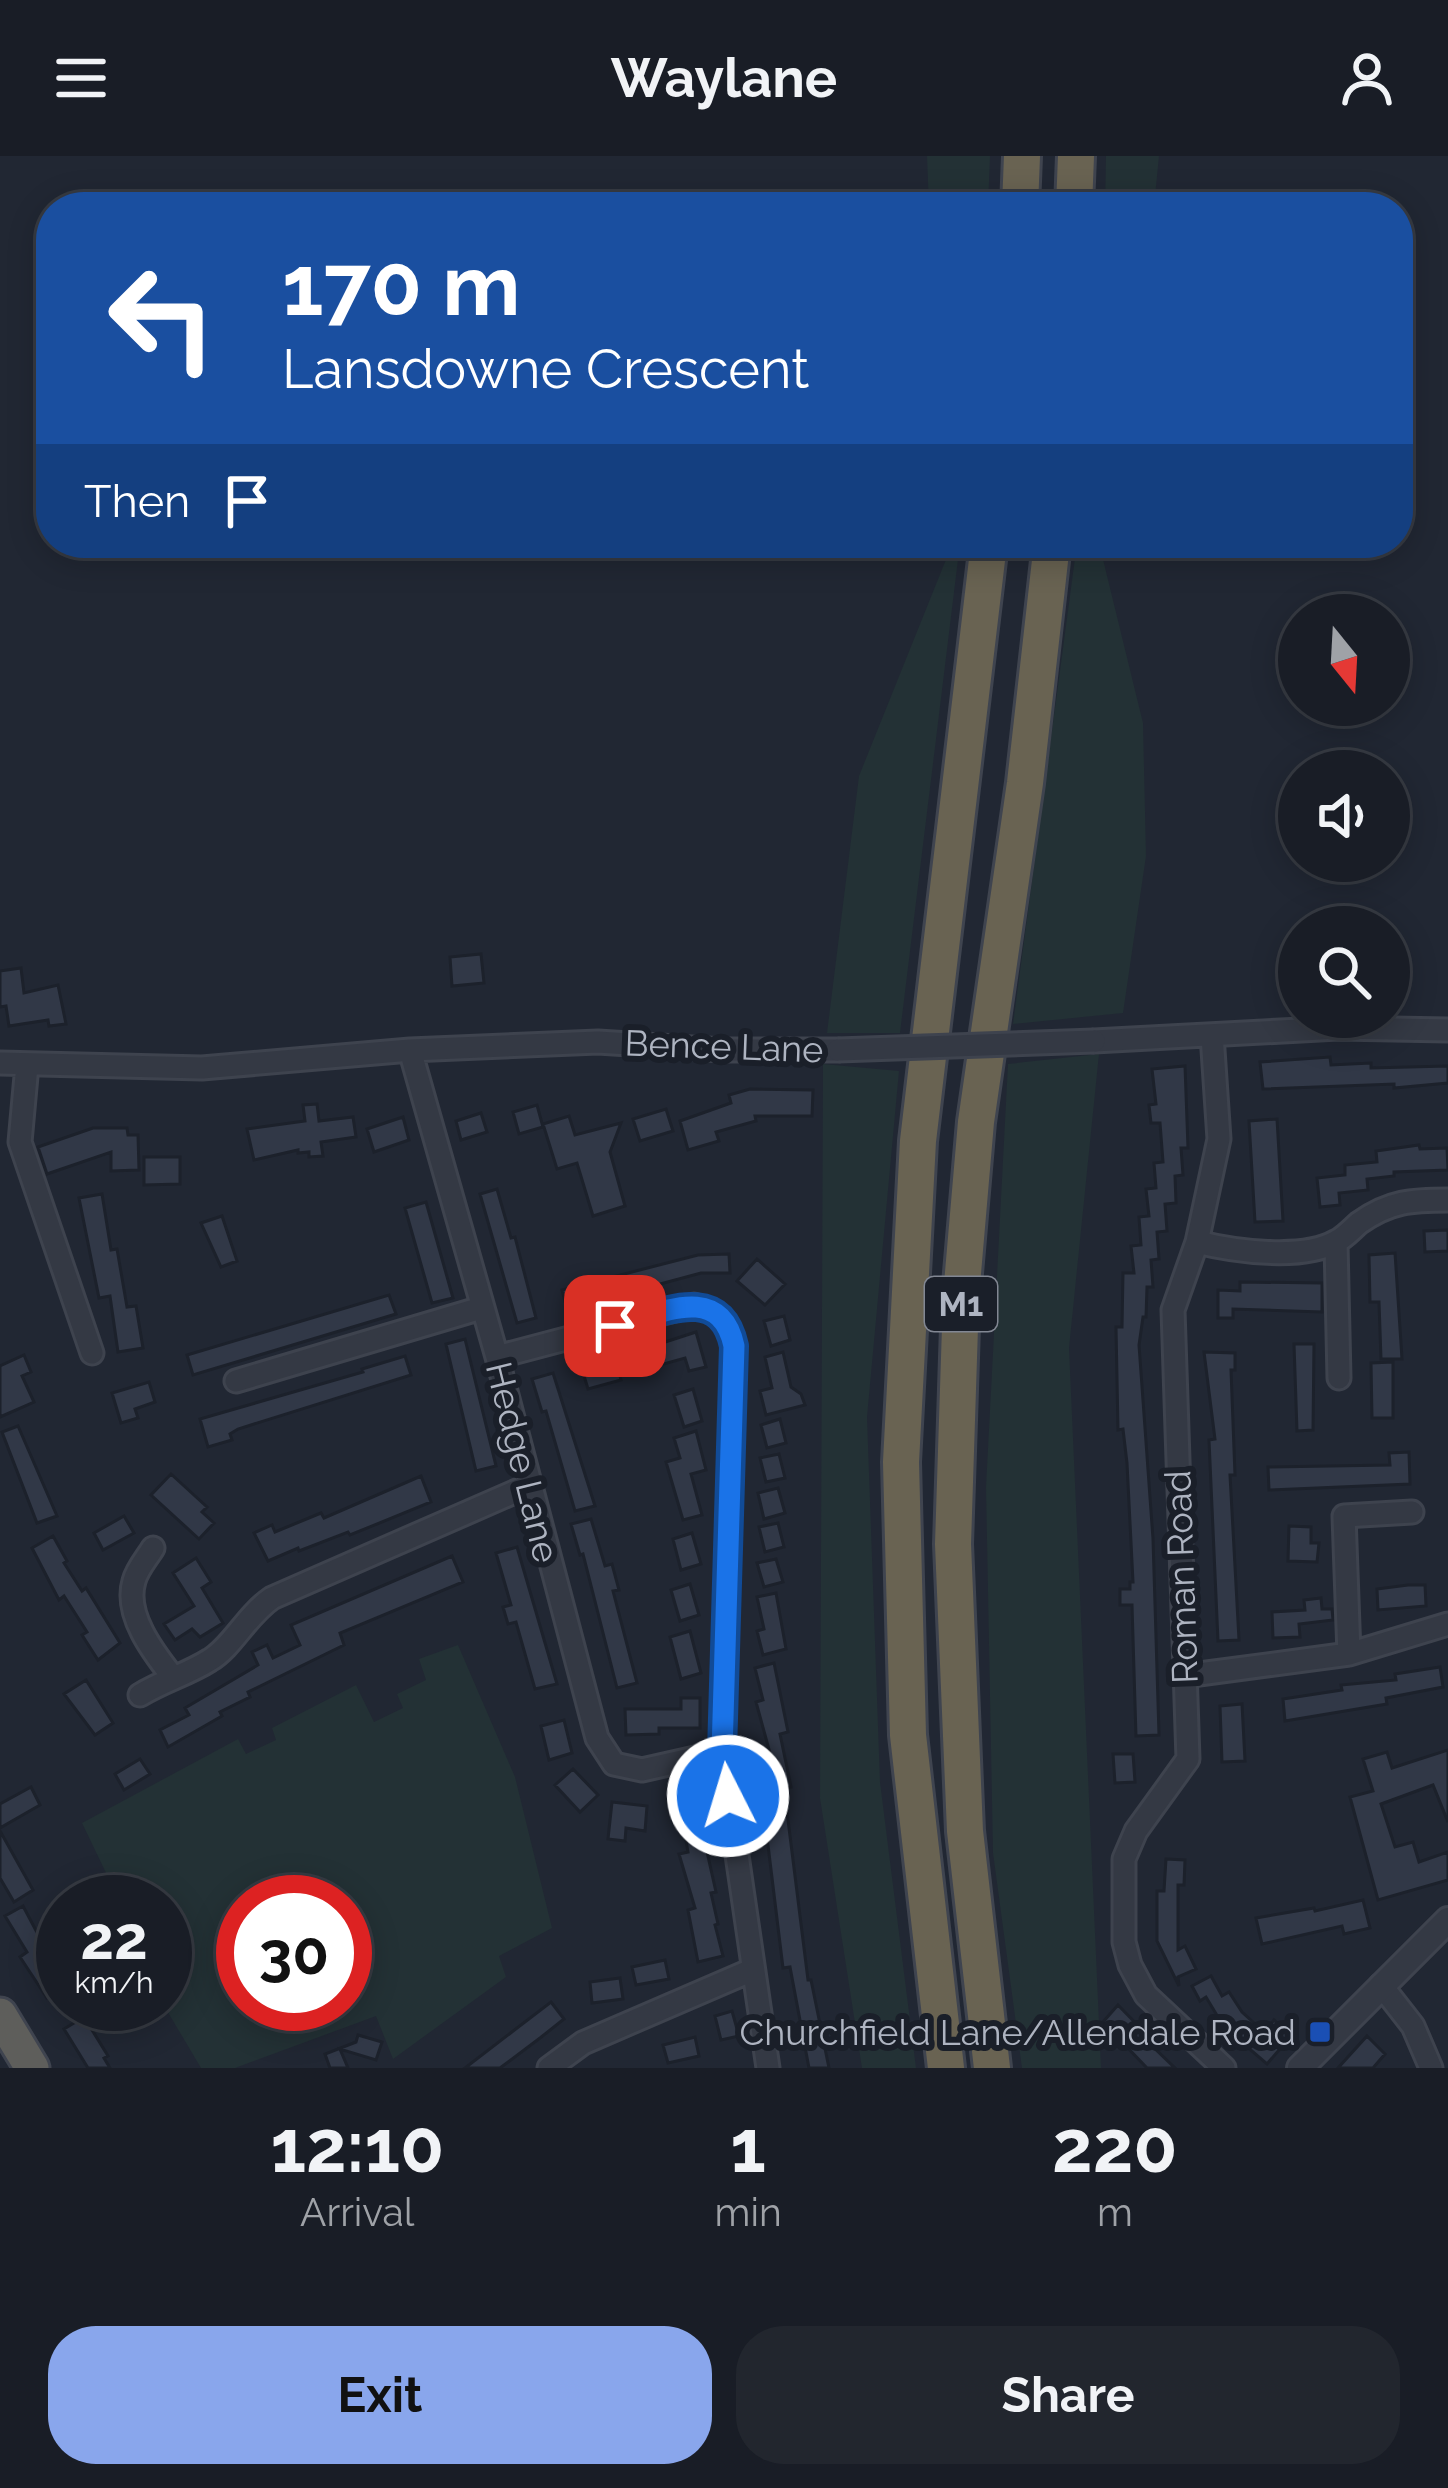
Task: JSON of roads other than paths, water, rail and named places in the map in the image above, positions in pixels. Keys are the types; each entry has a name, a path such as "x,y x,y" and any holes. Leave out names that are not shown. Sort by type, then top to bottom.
{"highway":[{"path":"1021,192 1022,156"},
{"path":"1075,192 1076,156"},
{"name":"M1","path":"946,2068 908,1735 901,1462 918,1141 987,558"},
{"name":"M1","path":"992,2068 965,1832 954,1568 960,1319 976,1122 1025,783 1050,558"},
{"path":"0,2015 32,2068"}],"street":[{"name":"Bence Lane","path":"0,1063 202,1068 410,1050 598,1042 723,1050 838,1050 1338,1028 1448,1030"},
{"name":"Roman Road","path":"1212,1035 1219,1139 1197,1242 1172,1310 1188,1759 1136,1831 1124,1858 1124,1942 1146,1995 1223,2068"},
{"name":"Hedge Lane","path":"410,1050 597,1738 614,1764 642,1770 722,1752"},
{"path":"27,1065 20,1142 91,1316 92,1353"},
{"path":"1197,1242 1234,1251 1307,1250 1336,1243 1362,1221 1401,1201 1448,1200"},
{"path":"1336,1243 1339,1378"},
{"path":"497,1358 694,1305 717,1312 730,1326 734,1346 722,1752 768,2068"},
{"path":"236,1381 481,1308"},
{"path":"140,1695 212,1660 243,1622 272,1598 528,1486"},
{"path":"1349,1654 1344,1516 1412,1512"},
{"path":"153,1548 134,1578 132,1593 150,1648 172,1676"},
{"path":"1184,1676 1349,1654 1448,1624"},
{"path":"1300,2068 1448,1921"},
{"path":"550,2068 583,2043 752,1970"},
{"path":"1381,1985 1413,2026 1431,2068"},
{"path":"583,2043 588,2068"}],"place":[{"name":"Churchfield Lane/Allendale Road","path":"1320,2032"}]}
